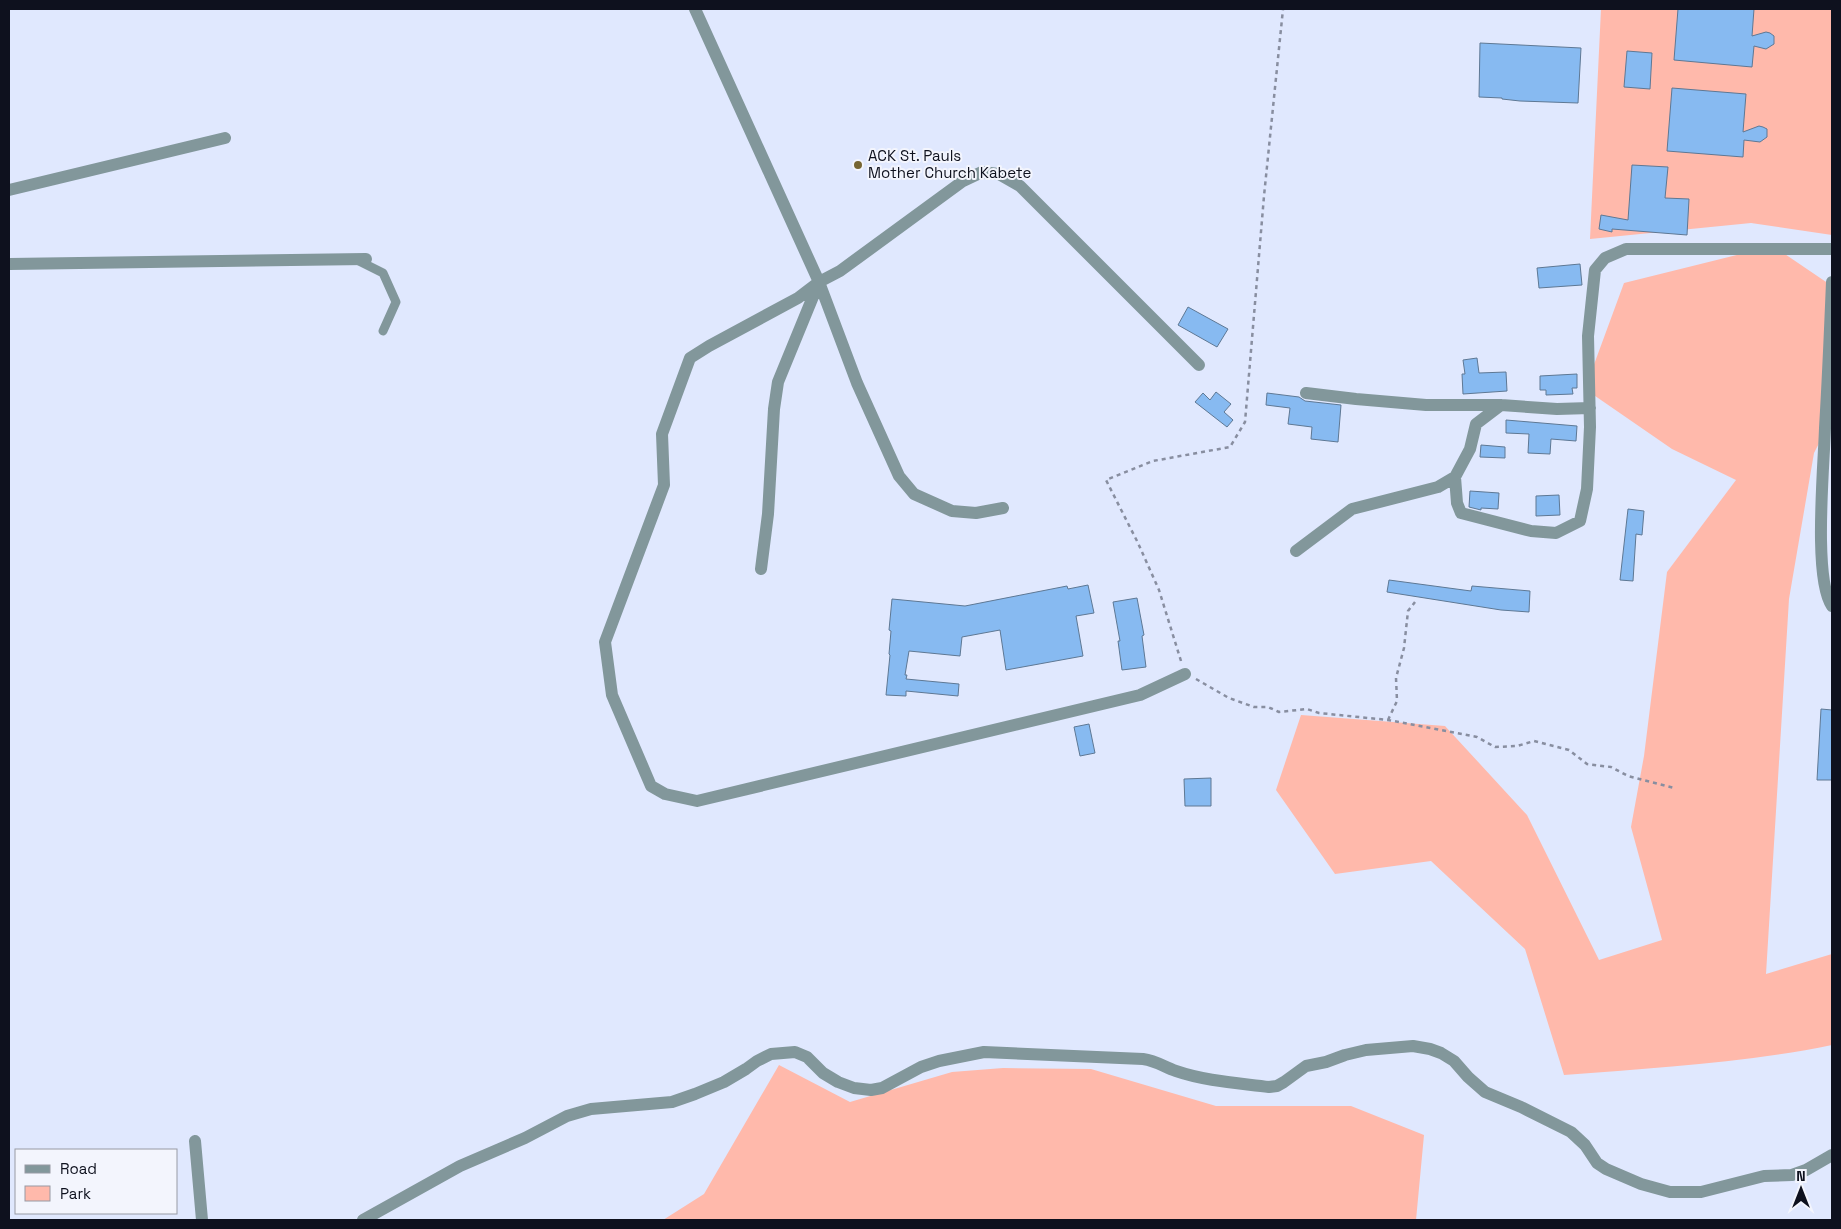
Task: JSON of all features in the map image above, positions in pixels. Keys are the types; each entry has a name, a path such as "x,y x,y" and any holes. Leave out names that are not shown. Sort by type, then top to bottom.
{"street":[{"path":"695,9 819,282 857,384 899,476 914,494 952,511 976,513 1003,508"},
{"path":"9,190 225,138"},
{"path":"1185,674 1140,695 697,801 665,794 651,786 612,695 605,642 664,485 662,434 690,358 798,298 819,282 840,271 963,181 982,172 999,174 1020,186 1199,365"},
{"path":"1455,477 1457,503 1461,513 1531,531 1556,533 1580,521 1586,489 1590,428 1588,336 1595,270 1605,258 1626,249 1832,249"},
{"path":"9,264 362,260"},
{"path":"761,569 768,514 774,409 778,382 819,282"},
{"path":"1832,282 1821,517 1823,574 1828,600 1832,606"},
{"path":"1306,393 1356,400 1426,405 1500,405 1557,409 1590,408"},
{"path":"1296,551 1352,509 1438,487 1455,477 1470,449 1476,424 1500,405"},
{"path":"363,1220 460,1166 525,1138 567,1116 591,1109 672,1102 724,1082 757,1061 771,1054 783,1052 795,1052 807,1057 830,1077 863,1090 882,1088 921,1067 939,1061 984,1052 1143,1059 1155,1061 1175,1071 1216,1080 1269,1087 1277,1086 1306,1066 1366,1050 1413,1046 1441,1053 1454,1061 1468,1077 1486,1092 1530,1111 1571,1132 1585,1146 1597,1163 1606,1170 1641,1184 1670,1192 1701,1192 1764,1176 1792,1175 1806,1170 1832,1155"},
{"path":"195,1141 202,1220"}],"lane":[{"path":"362,260 383,273 396,302 383,331"}],"path":[{"path":"1284,9 1264,196 1245,422 1230,447 1153,461 1106,480 1159,590 1185,674 1229,698 1254,707 1268,707 1279,712 1307,709 1319,713 1388,720 1477,737 1495,747 1517,746 1534,741 1570,750 1586,764 1611,767 1628,776 1674,788"},
{"path":"1388,720 1397,701 1396,678 1404,648 1408,611 1415,602"}],"green space":[{"path":"1601,9 1832,9 1832,235 1751,223 1590,239"},
{"path":"1773,246 1832,286 1832,418 1814,453 1789,599 1766,974 1832,954 1832,1045 1732,1061 1564,1075 1525,949 1431,861 1335,874 1276,790 1301,715 1445,726 1527,815 1599,960 1662,940 1631,827 1644,756 1667,572 1736,480 1672,449 1585,389 1624,283"},
{"path":"779,1065 850,1102 952,1072 1003,1068 1091,1069 1216,1106 1351,1106 1424,1135 1416,1220 663,1220 704,1194"}],"building":[{"path":"1678,9 1754,9 1752,36 1766,32 1770,33 1774,36 1774,44 1766,49 1754,46 1752,67 1674,60"},
{"path":"1480,43 1581,48 1578,103 1520,101 1479,97"},
{"path":"1627,51 1652,53 1650,89 1624,87"},
{"path":"1672,88 1746,94 1743,132 1759,126 1767,129 1767,137 1760,142 1744,140 1743,157 1667,151"},
{"path":"1632,165 1668,167 1665,198 1689,199 1687,235 1612,229 1612,232 1599,229 1601,215 1628,220"},
{"path":"1580,264 1582,285 1539,288 1537,268"},
{"path":"1188,307 1228,329 1217,347 1178,325"},
{"path":"1477,358 1479,373 1506,372 1507,391 1463,394 1462,374 1465,374 1463,360"},
{"path":"1577,374 1577,388 1572,388 1573,394 1546,395 1546,390 1540,390 1540,376"},
{"path":"1216,392 1231,404 1224,412 1233,420 1227,427 1195,402 1203,393 1210,400"},
{"path":"1267,393 1299,397 1305,401 1341,405 1338,442 1311,439 1312,427 1288,424 1290,408 1266,405"},
{"path":"1506,420 1577,426 1576,441 1551,439 1550,454 1528,453 1529,434 1506,433"},
{"path":"1481,445 1505,447 1505,458 1480,457"},
{"path":"1470,491 1499,493 1498,509 1481,508 1481,510 1469,507"},
{"path":"1559,495 1560,515 1536,516 1536,496"},
{"path":"1628,509 1644,511 1642,535 1636,534 1633,581 1620,580"},
{"path":"1389,580 1471,591 1472,586 1530,591 1529,612 1501,610 1387,592"},
{"path":"1088,585 1094,613 1076,616 1083,656 1006,670 1000,630 962,637 960,656 909,651 905,675 907,675 906,679 959,684 958,696 906,691 906,696 886,695 892,599 965,606 1067,586 1068,589"},
{"path":"1137,598 1144,635 1142,636 1146,667 1122,670 1118,641 1120,641 1113,602"},
{"path":"1821,709 1832,710 1832,780 1817,780"},
{"path":"1089,724 1095,753 1080,756 1074,727"},
{"path":"1211,778 1211,806 1185,806 1184,779"}],"place":[{"name":"ACK St. Pauls Mother Church Kabete","path":"858,165"}]}
